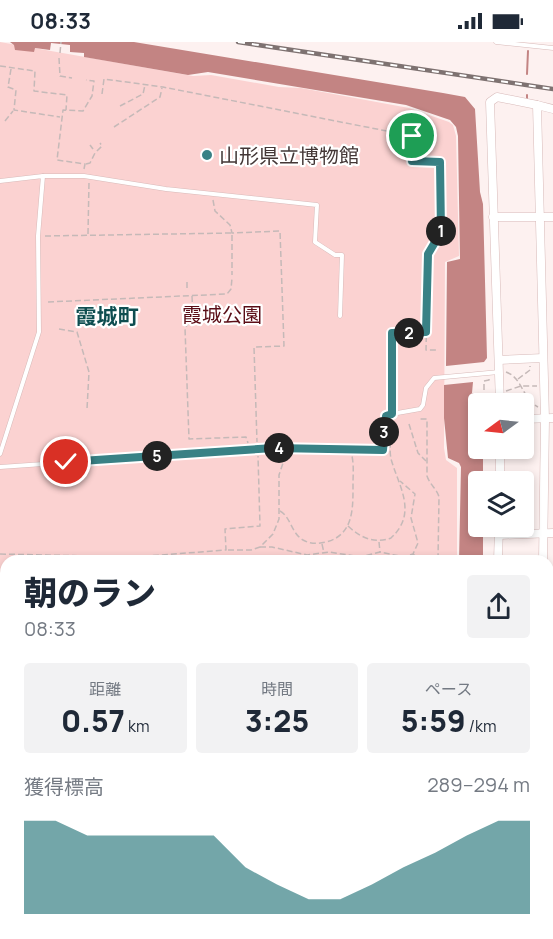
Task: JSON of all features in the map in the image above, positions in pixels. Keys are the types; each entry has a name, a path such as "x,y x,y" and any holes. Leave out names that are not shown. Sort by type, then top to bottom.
{"street":[{"path":"500,391 490,102 497,97 553,109"},
{"path":"537,105 544,408 549,418 543,555"},
{"path":"493,217 553,217"},
{"path":"499,360 543,358"},
{"path":"534,419 549,418"},
{"path":"534,533 553,533"},
{"path":"498,555 499,537"}],"lane":[{"path":"496,42 553,48"},
{"path":"0,454 39,332 38,236 43,176"},
{"path":"0,181 43,176 86,177 213,195 317,205 315,242 335,255 342,255 340,316"},
{"path":"0,467 250,450 383,450 386,416 420,409 426,388 434,378 499,372"}],"path":[{"path":"60,51 61,42"},
{"path":"59,58 60,76 72,78"},
{"path":"0,66 35,71 34,91 67,95 66,111"},
{"path":"5,120 14,111 16,90 8,87 11,68"},
{"path":"102,94 104,79 145,84 412,136 412,161 440,162 441,232 428,254 426,332 426,350 437,350"},
{"path":"86,80 94,81 88,105 83,111 63,110 57,160 90,163 102,146 100,143"},
{"path":"120,106 143,94 145,84"},
{"path":"114,127 160,97 162,87"},
{"path":"14,111 62,118"},
{"path":"90,145 93,149"},
{"path":"85,164 88,235"},
{"path":"48,302 227,294 231,289 232,234 230,225 215,211 213,195"},
{"path":"38,236 232,234 280,231 284,346 255,347 261,526 225,529 226,550"},
{"path":"187,282 187,289"},
{"path":"192,296 193,317 184,328 189,439 246,437 250,450"},
{"path":"195,322 205,322"},
{"path":"59,329 77,332 89,372 87,409"},
{"path":"392,414 392,333 426,332"},
{"path":"518,380 530,370 532,358"},
{"path":"499,372 508,372 518,380 525,396 532,404 544,408"},
{"path":"484,390 484,381 489,378"},
{"path":"500,391 521,386 544,386"},
{"path":"420,419 427,419 427,476 439,497 438,555"},
{"path":"348,526 363,537 379,541 391,538 402,522 405,508 400,481 390,457 392,423"},
{"path":"409,424 418,453 426,462"},
{"path":"260,547 273,534 278,525 279,475 291,454"},
{"path":"279,511 285,513 293,531 302,540 321,543 333,539 348,526 353,512 352,455"},
{"path":"400,481 415,494 411,518 418,543 413,554 408,555"},
{"path":"379,541 380,552"},
{"path":"321,543 324,553"},
{"path":"161,555 251,550 260,547 272,547 307,555 324,553 342,555"},
{"path":"369,555 380,552 391,555"},
{"path":"0,554 45,555"}],"green space":[{"name":"霞城公園","path":"0,42 193,76 211,75 279,87 301,88 409,108 453,125 456,136 459,256 445,262 444,448 446,460 457,468 457,555 0,555"}],"shaded area":[{"path":"10,42 134,42 465,97 475,109 480,192 483,204 487,358 484,362 446,366 447,262 460,259 458,136 456,127 450,120 406,105 208,72 188,75 84,57 84,53 70,52 70,45 51,43 50,50 35,48 34,52 15,50 14,45"},
{"path":"473,382 472,393 468,393 468,459 483,459 483,471 468,471 468,537 483,537 483,555 459,555 461,467 459,463 448,458 444,418 444,385"}],"waterway":[{"path":"527,74 528,51"}],"railway":[{"path":"238,42 553,89"}],"place":[{"name":"山形県立博物館","path":"207,155"}],"district":[{"name":"霞城町","path":"107,316"}],"route":[{"path":"66,462 274,448 383,450 386,416 392,414 392,333 426,332 428,254 441,232 440,162 412,161 412,136"}]}
